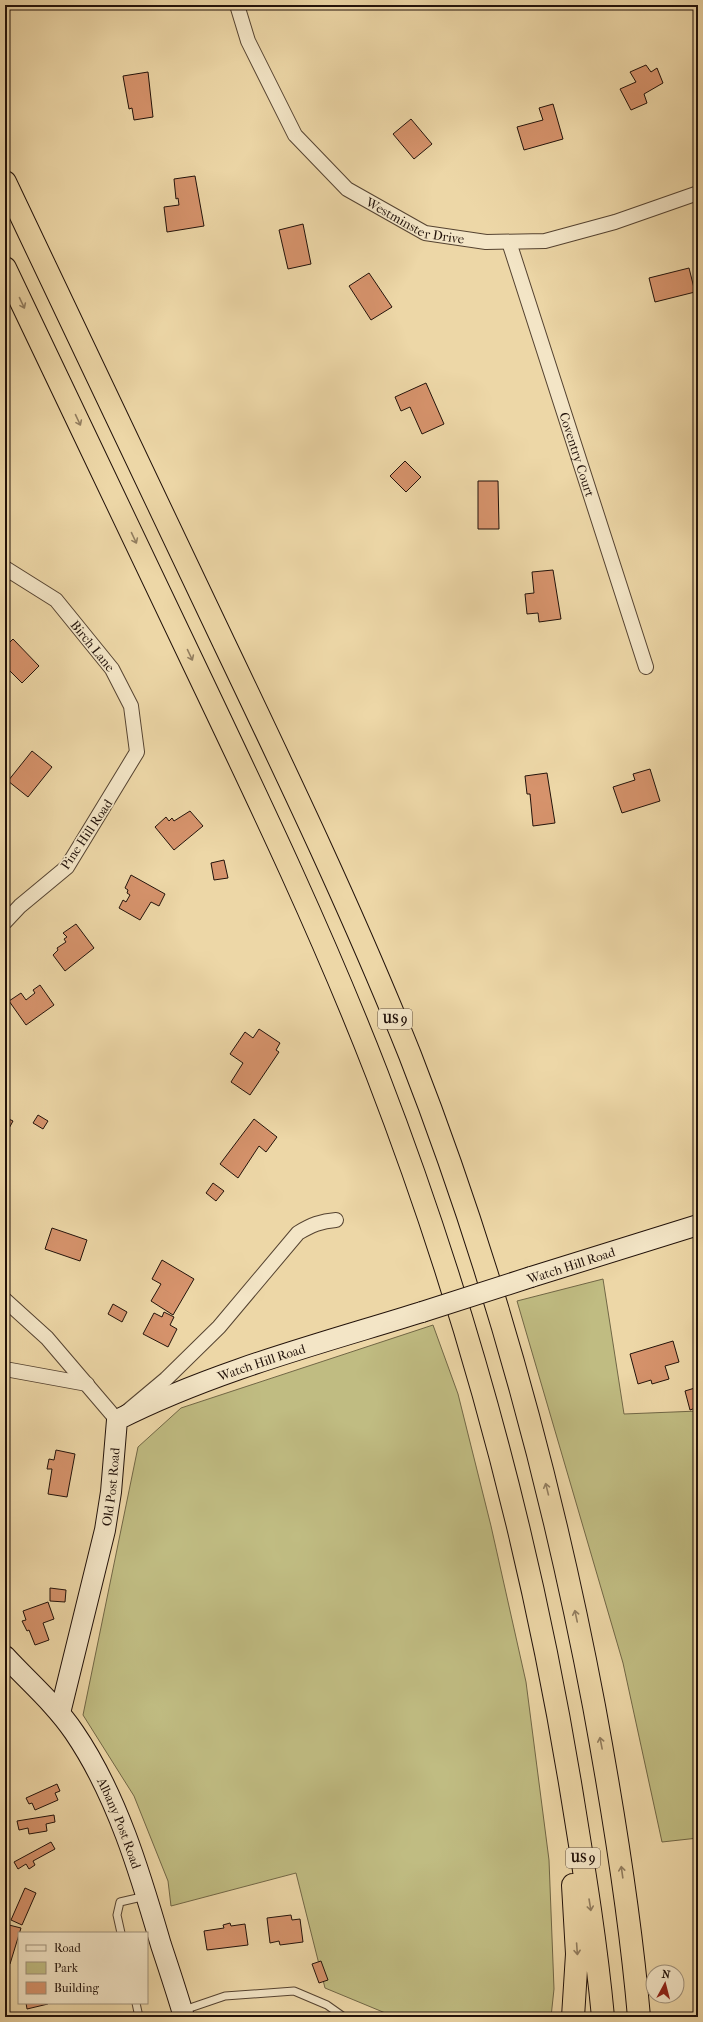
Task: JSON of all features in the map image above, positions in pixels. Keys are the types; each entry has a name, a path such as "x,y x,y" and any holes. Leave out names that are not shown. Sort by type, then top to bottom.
{"highway":[{"name":"US 9","path":"5,182 338,885 402,1037 453,1173 495,1301 529,1419 558,1535 579,1628 604,1758 627,1910 639,2017"},
{"name":"US 9","path":"5,268 269,821 325,947 376,1072 440,1251 487,1407 526,1557 556,1700 592,1917 603,2017"},
{"path":"556,1700 575,1911 577,1970 573,2017"},
{"path":"627,1910 647,2017"}],"street":[{"name":"Westminster Drive","path":"237,5 248,41 294,135 347,190 425,234 486,242 545,242 615,222 698,192"},
{"name":"Coventry Court","path":"509,242 646,667"},
{"name":"Birch Lane","path":"5,568 56,600 112,669 130,706 137,752"},
{"name":"Pine Hill Road","path":"5,922 20,906 67,867 137,752"},
{"path":"5,1300 47,1338 117,1420 166,1379 208,1338 298,1233 322,1221 336,1220"},
{"name":"Watch Hill Road","path":"117,1420 186,1387 230,1372 698,1225"},
{"path":"5,1369 87,1384"},
{"name":"Old Post Road","path":"60,1713 106,1530 112,1485 117,1420"},
{"name":"Albany Post Road","path":"5,1656 60,1713 88,1755 103,1784 117,1815 146,1896 182,2015"}],"lane":[{"path":"121,1932 117,1915 120,1902 146,1896"},
{"path":"182,2015 225,1996 294,1991 327,2005 344,2017"},
{"path":"136,2004 139,2017"}],"green space":[{"path":"603,1279 624,1414 698,1411 698,1838 662,1842 623,1663 517,1301"},
{"path":"433,1325 458,1394 491,1526 526,1682 549,1860 554,1989 551,2017 395,2017 325,1988 296,1873 171,1906 168,1881 134,1796 83,1715 138,1447 181,1408"}],"building":[{"path":"646,65 651,72 657,68 663,83 644,94 647,103 631,110 620,89 636,82 630,72"},
{"path":"148,72 153,117 134,120 132,108 129,109 123,76"},
{"path":"553,104 563,139 524,150 517,127 543,120 539,108"},
{"path":"411,119 432,144 414,159 393,134"},
{"path":"195,176 204,226 167,232 164,207 179,205 178,198 176,199 174,179"},
{"path":"303,224 311,264 288,269 279,230"},
{"path":"689,268 695,292 655,302 649,278"},
{"path":"369,273 392,307 371,320 349,286"},
{"path":"426,383 444,424 422,434 410,407 401,411 395,397"},
{"path":"405,461 421,477 406,492 390,476"},
{"path":"478,481 498,481 499,529 478,529"},
{"path":"553,570 561,619 539,622 538,613 527,614 525,594 534,593 532,572"},
{"path":"13,639 39,666 22,683 7,668 5,670 5,647"},
{"path":"32,751 52,767 28,797 8,781"},
{"path":"650,769 660,801 622,813 613,787 635,780 633,774"},
{"path":"547,773 555,823 533,826 530,794 527,794 525,776"},
{"path":"190,811 203,826 174,850 155,827 166,817 169,821 172,818 174,821"},
{"path":"224,860 228,878 214,880 211,863"},
{"path":"131,875 165,894 159,906 151,902 140,920 119,908 123,900 126,902 130,895 127,893 128,890 125,888"},
{"path":"76,924 94,948 65,971 53,955 58,950 57,948 66,942 64,939 67,937 63,933"},
{"path":"40,985 54,1005 26,1025 9,1001 21,993 26,1000 35,993 33,990"},
{"path":"259,1029 280,1043 276,1050 279,1052 250,1095 231,1082 243,1063 230,1054 245,1032 253,1038"},
{"path":"38,1115 48,1121 43,1129 33,1123"},
{"path":"5,1117 13,1121 7,1132 5,1131"},
{"path":"254,1119 277,1137 266,1152 259,1146 238,1178 220,1164"},
{"path":"213,1183 224,1191 216,1201 206,1193"},
{"path":"52,1228 87,1240 80,1261 45,1249"},
{"path":"162,1260 194,1279 173,1315 151,1301 161,1284 152,1279"},
{"path":"113,1304 127,1312 122,1322 108,1314"},
{"path":"164,1312 174,1317 170,1325 177,1329 168,1347 143,1334 154,1313 162,1317"},
{"path":"673,1341 679,1362 665,1366 669,1379 652,1384 651,1380 638,1384 630,1354"},
{"path":"698,1387 698,1407 690,1410 685,1391"},
{"path":"56,1450 75,1454 67,1497 48,1494 52,1469 47,1469 49,1459 54,1460"},
{"path":"50,1588 66,1590 65,1602 50,1601"},
{"path":"48,1602 54,1619 43,1623 49,1640 35,1645 29,1630 27,1631 22,1621 26,1620 23,1611"},
{"path":"57,1784 60,1791 55,1793 58,1800 35,1810 32,1803 29,1804 26,1798"},
{"path":"54,1815 55,1822 46,1824 47,1831 29,1834 28,1828 19,1830 17,1821"},
{"path":"51,1842 55,1849 33,1861 35,1865 29,1869 26,1864 18,1869 14,1862"},
{"path":"25,1888 36,1893 22,1925 11,1920"},
{"path":"291,1915 292,1920 300,1919 303,1942 280,1945 279,1941 270,1943 267,1918"},
{"path":"230,1923 231,1926 245,1924 248,1945 207,1950 204,1931 224,1928 223,1925"},
{"path":"9,1925 21,1928 20,1932 18,1932 18,1938 10,1964 5,1962 5,1937"},
{"path":"321,1961 328,1980 319,1983 312,1964"},
{"path":"26,2004 48,2004 27,2009"},
{"path":"7,2013 17,2017 5,2017"},
{"path":"298,2013 318,2017 277,2017"}]}
